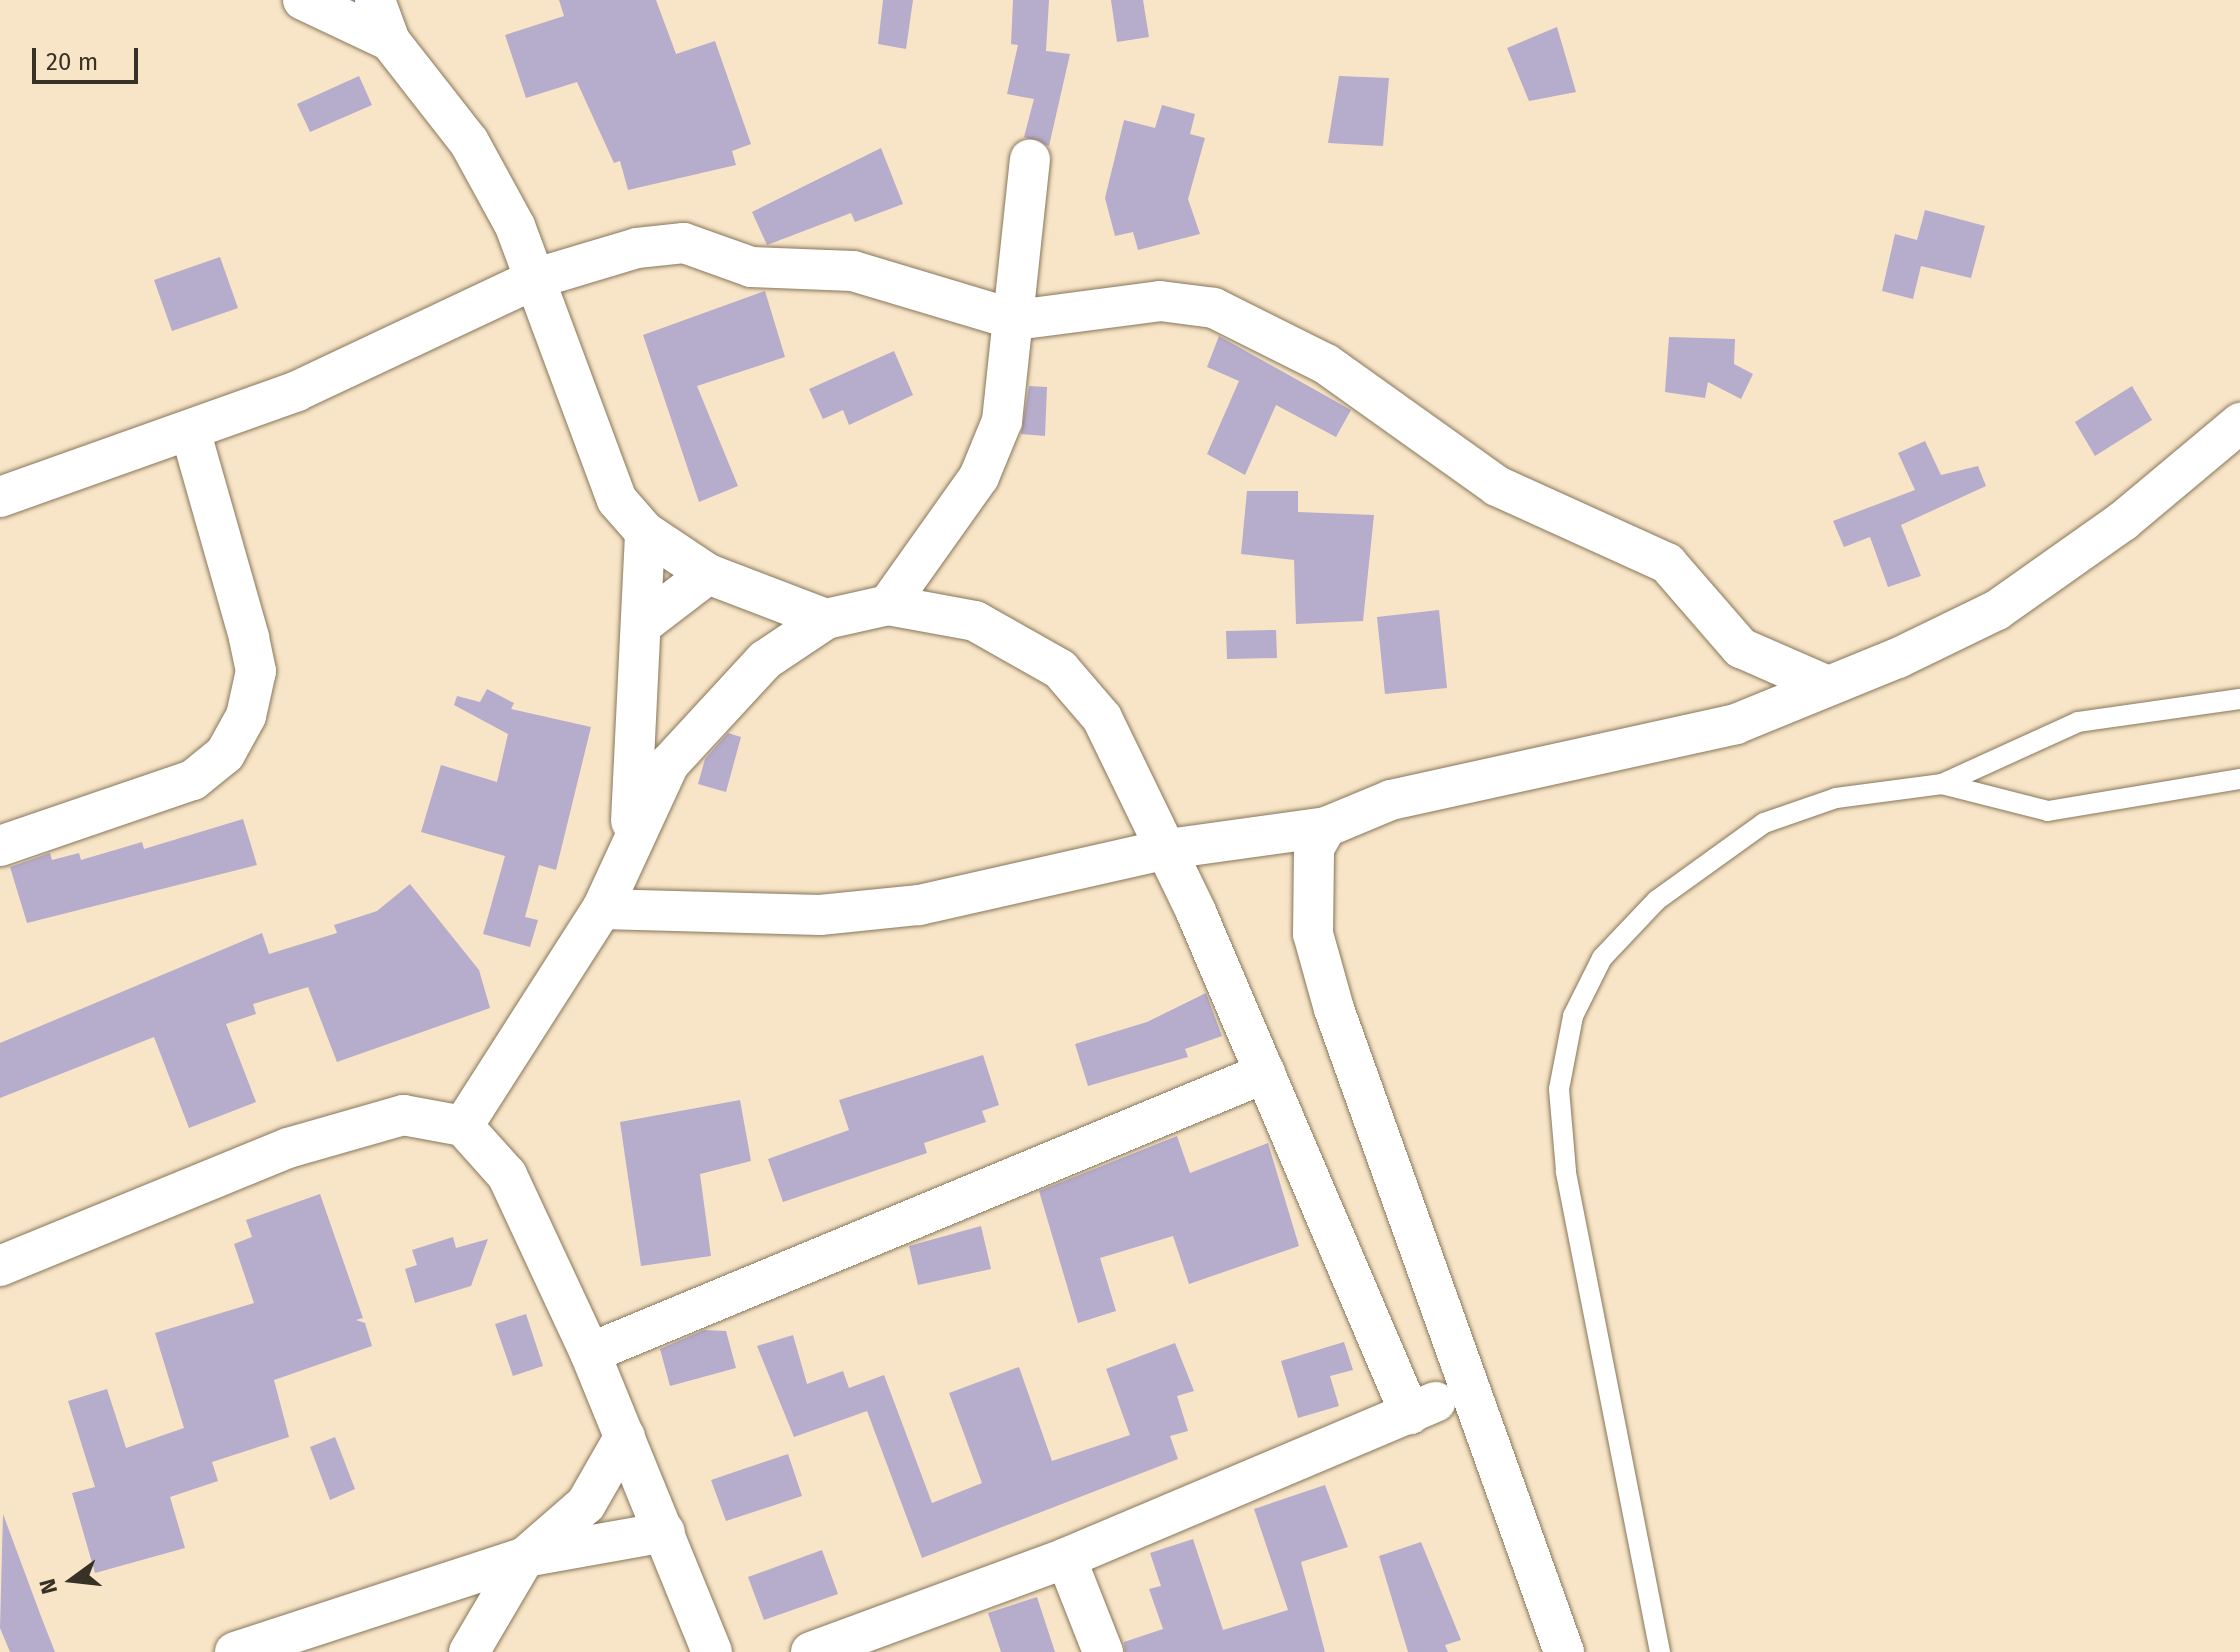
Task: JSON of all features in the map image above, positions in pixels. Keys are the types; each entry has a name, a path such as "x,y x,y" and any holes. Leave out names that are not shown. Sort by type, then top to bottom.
{"street":[{"path":"303,0 390,41"},
{"path":"375,0 390,41 469,142 537,278 593,447 617,500 645,532 708,574 826,619"},
{"path":"888,605 979,477 1002,421 1016,320 1030,159"},
{"path":"0,497 190,430 374,359 537,278 623,252 684,243 751,267 853,271 1016,320 1160,301 1214,308 1270,332 1497,486 1667,563 1741,648 1823,684"},
{"path":"602,909 820,915 919,905 1168,849 1326,827 1466,780 1736,724 1997,610 2123,521 2240,423"},
{"path":"0,846 193,780 225,754 246,716 256,671 190,430"},
{"path":"629,845 644,623 645,532"},
{"path":"644,623 708,574"},
{"path":"463,1126 602,909 669,764 765,660 826,619 888,605 975,621 1060,669 1102,718 1168,849 1410,1414"},
{"path":"1326,827 1309,874 1313,934 1464,1388 1564,1652"},
{"path":"590,1353 1265,1073"},
{"path":"0,1266 288,1148 403,1115 463,1126 507,1175 590,1353 712,1652"},
{"path":"811,1652 1066,1558 1410,1414 1464,1388"},
{"path":"469,1652 525,1557 586,1504 625,1436"},
{"path":"235,1652 525,1557 665,1532"},
{"path":"1066,1558 1103,1652"}],"lane":[{"path":"1660,1652 1566,1171 1559,1089 1573,1016 1602,958 1657,900 1764,823 1836,798 1942,784 2078,722 2240,699"},
{"path":"1942,784 2048,811 2240,779"}],"building":[{"path":"559,0 656,0 676,54 715,41 751,144 732,151 736,165 628,190 620,161 614,163 577,82 526,98 505,35 564,16"},
{"path":"883,0 913,0 906,49 878,44"},
{"path":"1013,0 1049,0 1046,51 1070,54 1049,146 1024,137 1034,99 1007,94 1018,45 1011,44"},
{"path":"1111,0 1143,0 1149,37 1117,42"},
{"path":"1557,27 1576,92 1529,101 1507,48"},
{"path":"359,76 372,105 310,132 297,104"},
{"path":"1339,76 1389,78 1383,146 1328,143"},
{"path":"1162,105 1195,114 1190,134 1205,138 1188,199 1200,234 1138,250 1133,232 1115,236 1105,198 1124,120 1155,128"},
{"path":"881,148 903,204 855,222 851,213 767,245 752,212"},
{"path":"1925,210 1985,226 1971,278 1921,266 1913,299 1882,291 1895,234 1917,240"},
{"path":"220,257 238,308 172,331 154,280"},
{"path":"765,291 785,357 697,386 738,486 699,502 643,335"},
{"path":"1219,336 1351,410 1336,437 1276,405 1245,475 1207,454 1239,381 1207,367"},
{"path":"1669,337 1735,339 1734,364 1753,374 1741,399 1708,382 1705,398 1665,392"},
{"path":"894,351 913,395 849,425 843,410 823,419 809,389"},
{"path":"1029,386 1047,387 1045,436 1021,434"},
{"path":"2132,386 2152,420 2095,456 2075,422"},
{"path":"1925,441 1941,475 1978,466 1986,486 1901,525 1921,576 1888,587 1870,537 1844,547 1833,521 1915,490 1898,453"},
{"path":"1247,491 1298,491 1298,512 1374,515 1363,621 1296,624 1294,560 1241,554"},
{"path":"1439,610 1447,688 1385,694 1377,617"},
{"path":"1276,630 1277,658 1227,659 1226,631"},
{"path":"487,689 514,703 511,709 591,727 556,870 539,865 525,917 538,920 530,947 483,934 505,856 421,832 441,765 497,782 508,734 454,705 457,696 480,702"},
{"path":"728,733 741,737 726,792 698,784 705,759"},
{"path":"243,819 257,865 27,923 10,867 50,853 52,860 79,853 81,860 142,842 144,849"},
{"path":"410,884 479,970 490,1008 337,1062 308,987 253,1004 256,1014 226,1024 256,1102 189,1128 154,1037 0,1098 0,1043 262,933 269,954 337,933 334,925 377,911"},
{"path":"1206,993 1222,1036 1185,1049 1188,1057 1088,1086 1075,1044 1147,1022"},
{"path":"983,1055 999,1105 982,1111 986,1122 924,1143 927,1153 783,1202 768,1159 849,1130 839,1100"},
{"path":"740,1100 751,1161 700,1174 711,1256 641,1266 620,1122"},
{"path":"1177,1136 1190,1173 1268,1143 1299,1246 1189,1284 1173,1236 1100,1258 1116,1311 1078,1323 1039,1191"},
{"path":"320,1194 363,1318 356,1320 365,1323 372,1346 274,1380 289,1437 212,1462 218,1481 170,1497 185,1548 95,1573 72,1493 95,1487 68,1401 107,1389 126,1448 184,1428 155,1333 254,1303 234,1244 252,1237 246,1220"},
{"path":"981,1226 991,1269 918,1285 909,1246"},
{"path":"453,1237 456,1248 488,1239 471,1286 415,1303 405,1269 417,1265 412,1250"},
{"path":"526,1314 543,1366 513,1376 495,1324"},
{"path":"704,1330 726,1331 736,1368 670,1386 660,1349"},
{"path":"793,1335 807,1384 843,1371 849,1388 884,1375 932,1503 982,1483 949,1393 1019,1367 1052,1461 1130,1435 1106,1369 1175,1343 1194,1391 1177,1396 1188,1431 1170,1436 1178,1459 922,1558 867,1411 794,1437 757,1346"},
{"path":"1344,1342 1353,1370 1330,1376 1339,1406 1298,1418 1281,1361"},
{"path":"335,1437 355,1489 330,1500 310,1447"},
{"path":"788,1454 802,1496 726,1521 711,1480"},
{"path":"1325,1485 1348,1547 1301,1562 1325,1652 1125,1652 1124,1642 1163,1629 1149,1589 1161,1586 1150,1553 1193,1539 1223,1630 1288,1610 1254,1509"},
{"path":"3,1514 55,1652 10,1652 0,1628"},
{"path":"1421,1542 1461,1640 1445,1645 1448,1652 1408,1652 1379,1556"},
{"path":"822,1550 838,1594 764,1620 748,1577"},
{"path":"1037,1597 1055,1652 1001,1652 988,1613"}]}
